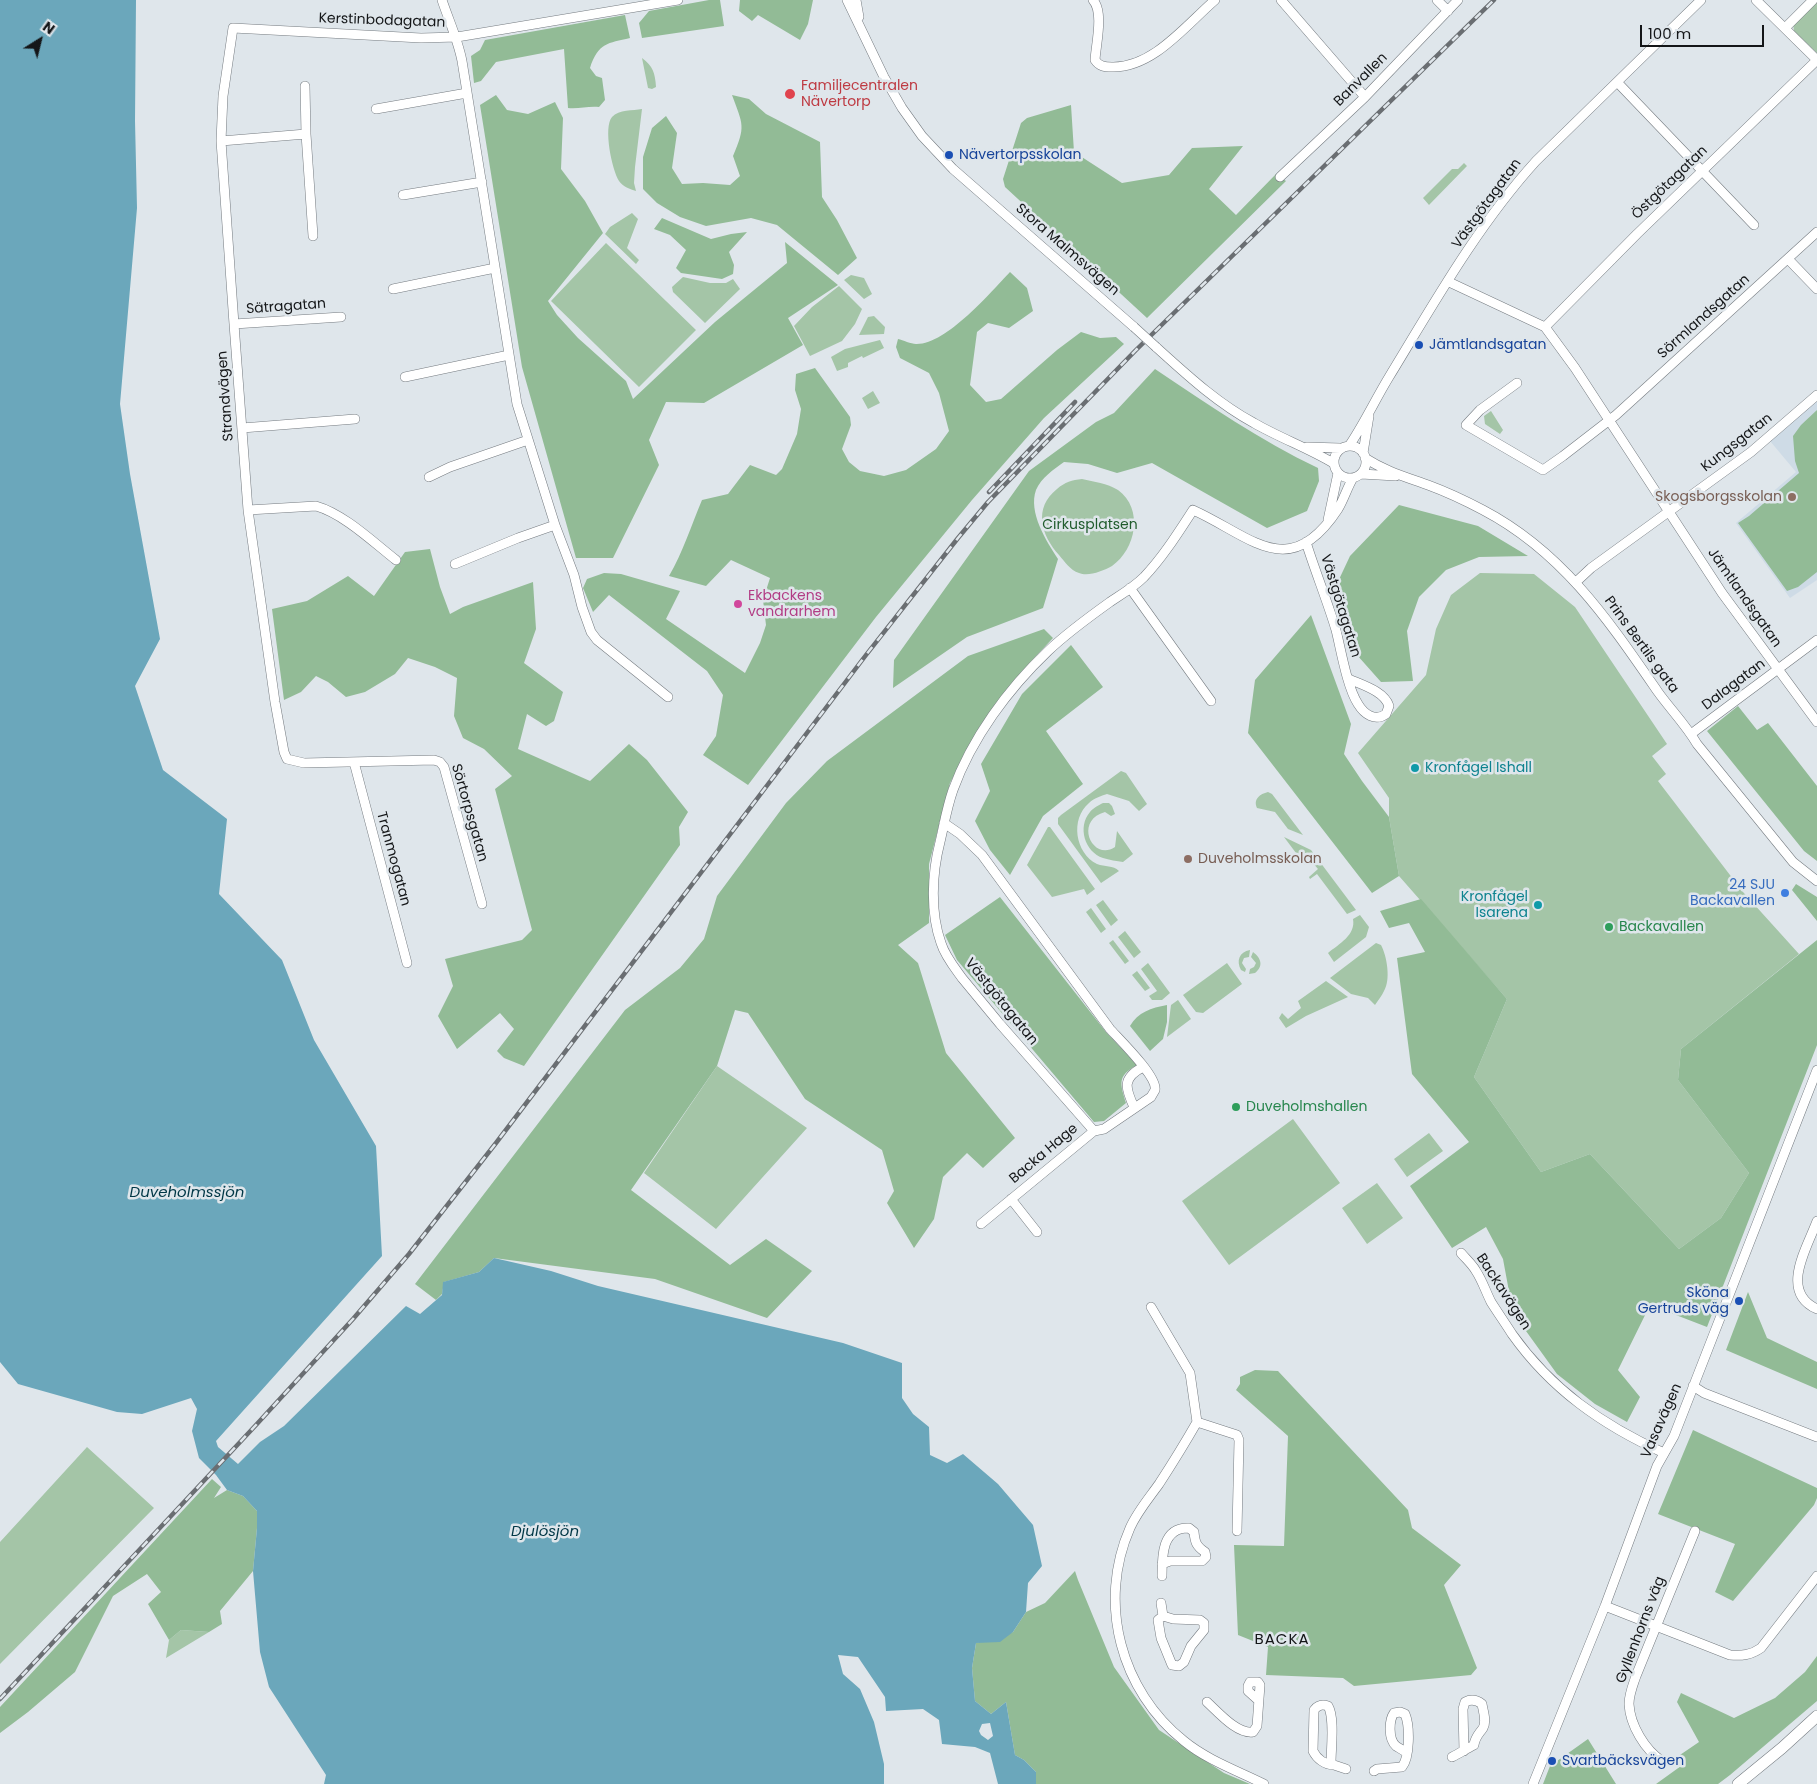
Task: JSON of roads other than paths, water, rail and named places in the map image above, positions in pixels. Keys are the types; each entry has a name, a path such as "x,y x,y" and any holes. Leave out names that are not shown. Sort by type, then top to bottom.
{"main road":[{"path":"1738,1784 1817,1716"}],"street":[{"path":"442,0 448,20 457,37 517,404 555,525 574,575 582,607 596,640 668,697"},
{"name":"Kerstinbodagatan","path":"233,28 413,38 457,37 678,0"},
{"name":"Stora Malmsvägen","path":"847,0 884,77 902,108 922,136 953,169 1212,396 1253,423 1333,463"},
{"name":"Stora Malmsvägen","path":"856,0 861,27"},
{"path":"1098,2 1099,18 1095,60 1098,65 1122,67 1137,64 1153,55 1215,0"},
{"path":"1281,0 1364,97"},
{"path":"1437,0 1448,11"},
{"name":"Banvallen","path":"1280,177 1364,97 1458,0"},
{"name":"Västgötagatan","path":"1344,447 1371,410 1485,227 1524,174 1701,0"},
{"path":"1756,0 1817,60"},
{"path":"1785,28 1813,0"},
{"name":"Strandvägen","path":"233,28 224,88 221,141 234,324 248,510 275,702 287,759"},
{"name":"Östgötagatan","path":"1545,327 1817,60"},
{"path":"1617,82 1754,225"},
{"path":"305,86 306,134 313,236"},
{"path":"376,110 467,93"},
{"path":"221,141 306,134"},
{"path":"403,195 482,182"},
{"name":"Sörmlandsgatan","path":"1517,383 1480,410 1466,424 1543,470 1608,421 1817,232"},
{"path":"1788,259 1817,289"},
{"path":"393,289 495,268"},
{"name":"Jämtlandsgatan","path":"1449,282 1545,327 1557,342 1722,592 1817,722"},
{"name":"Sätragatan","path":"234,324 341,317"},
{"path":"405,377 509,355"},
{"name":"Kungsgatan","path":"1576,582 1592,568 1751,452 1817,395"},
{"name":"Västgötagatan","path":"1364,456 1371,410"},
{"path":"242,428 354,419"},
{"path":"429,476 528,440"},
{"name":"Stora Malmsvägen","path":"1304,447 1344,447"},
{"path":"1344,447 1356,447 1364,456 1365,466 1357,476 1344,477 1338,473 1333,463 1334,457 1344,447"},
{"name":"Prins Bertils gata","path":"1364,456 1375,465 1457,498 1510,526 1551,557 1600,609 1666,703 1691,734 1696,744 1793,862 1817,881"},
{"path":"1328,521 1338,473"},
{"name":"Västgötagatan","path":"1094,1131 1004,1030 950,962 941,944 936,927 934,894 937,851 953,791 967,759 981,734 1022,678 1049,650 1144,577 1176,536 1192,510 1254,543 1268,548 1291,549 1315,536 1339,508 1346,490 1357,476"},
{"name":"Prins Bertils gata","path":"1357,476 1402,477"},
{"path":"248,510 316,506 324,508 396,560"},
{"path":"455,564 555,525"},
{"name":"Västgötagatan","path":"1306,542 1335,628 1349,679 1355,700 1363,711 1375,718 1386,714 1389,706 1384,698 1375,691 1349,679"},
{"path":"1130,588 1211,701"},
{"name":"Dalagatan","path":"1691,734 1817,640"},
{"name":"Sörtorpsgatan","path":"287,759 304,763 434,760 440,762 444,767 482,904"},
{"name":"Tranmogatan","path":"354,762 407,963"},
{"path":"944,823 960,834 982,855 1110,1029 1129,1048 1153,1080 1155,1089 1151,1097 1104,1129 1094,1131"},
{"path":"1134,1107 1127,1089 1127,1081 1130,1075 1143,1067"},
{"name":"Vasavägen","path":"1533,1784 1605,1606 1657,1466 1674,1436 1817,1070"},
{"name":"Backa Hage","path":"981,1224 1094,1131"},
{"name":"Backa Hage","path":"1011,1199 1037,1232"},
{"path":"1817,1221 1796,1275 1797,1286 1804,1300 1809,1306 1817,1309"},
{"name":"Backavägen","path":"1461,1253 1476,1270 1491,1302 1513,1334 1534,1362 1556,1384 1588,1411 1634,1439 1664,1453"},
{"path":"1151,1307 1190,1373 1198,1422 1130,1528 1121,1553 1115,1587 1118,1631 1133,1679 1154,1712 1185,1742 1264,1784"},
{"path":"1693,1386 1704,1393 1817,1437"},
{"path":"1198,1422 1237,1435 1239,1440 1236,1531"},
{"path":"1162,1564 1170,1561 1202,1561 1206,1557 1205,1552 1195,1542 1194,1532 1189,1528 1176,1529 1170,1535 1164,1550 1162,1564 1162,1576"},
{"name":"Gyllenhorns väg","path":"1662,1761 1653,1755 1636,1729 1629,1704 1636,1676 1695,1531"},
{"path":"1605,1606 1730,1655 1740,1656 1752,1654 1761,1648 1817,1576"},
{"path":"1162,1603 1163,1616"},
{"path":"1163,1616 1200,1620 1204,1623 1204,1630 1191,1646 1184,1662 1179,1666 1172,1664 1161,1638 1158,1620 1163,1616"},
{"path":"1207,1702 1240,1730 1253,1732 1256,1726 1258,1700"},
{"path":"1452,1757 1464,1751 1474,1745 1476,1737 1484,1726 1485,1719 1482,1704 1477,1700 1465,1702 1463,1709 1464,1751"},
{"path":"1334,1765 1331,1763 1333,1735 1331,1710 1328,1706 1322,1704 1314,1710 1313,1751 1324,1762 1346,1769"},
{"path":"1374,1771 1377,1769 1402,1767 1406,1761 1407,1753"}],"water":[{"path":"0,0 136,0 135,121 137,208 120,404 130,474 160,639 135,686 163,770 227,819 219,894 282,960 314,1040 376,1146 382,1256 216,1441 218,1447 238,1464 260,1442 284,1426 406,1306 420,1314 442,1295 443,1282 479,1272 494,1258 551,1271 598,1286 843,1343 902,1363 902,1398 913,1414 929,1427 930,1455 947,1463 963,1454 998,1484 1033,1525 1042,1566 1028,1583 1026,1612 1013,1632 1000,1642 976,1643 972,1668 975,1701 991,1714 1006,1702 1015,1755 1024,1760 1036,1772 1036,1784 998,1784 990,1753 975,1747 942,1744 939,1720 923,1709 886,1711 885,1697 858,1657 838,1655 843,1674 860,1689 874,1722 884,1764 884,1784 324,1784 326,1775 269,1687 260,1652 253,1571 257,1511 243,1496 227,1490 216,1475 199,1458 192,1431 197,1409 191,1398 142,1414 117,1412 18,1384 0,1362","holes":["990,1723 993,1736 988,1740 981,1735 979,1731 982,1724"]}],"railway":[{"path":"0,1699 256,1425 353,1319 409,1254 496,1143 866,655 988,502 1136,350 1494,0"},
{"path":"989,492 1075,402"}],"place":[{"name":"Familjecentralen Nävertorp","path":"790,94"},
{"name":"Nävertorpsskolan","path":"949,155"},
{"name":"Jämtlandsgatan","path":"1419,345"},
{"name":"Skogsborgsskolan","path":"1792,497"},
{"name":"Ekbackens vandrarhem","path":"738,604"},
{"name":"Kronfågel Ishall","path":"1415,768"},
{"name":"Duveholmsskolan","path":"1188,859"},
{"name":"24 SJU Backavallen","path":"1785,893"},
{"name":"Kronfågel Isarena","path":"1538,905"},
{"name":"Backavallen","path":"1609,927"},
{"name":"Duveholmshallen","path":"1236,1107"},
{"name":"Sköna Gertruds väg","path":"1739,1301"},
{"name":"Svartbäcksvägen","path":"1552,1761"}],"district":[{"name":"BACKA","path":"1282,1640"}],"park label":[{"name":"Cirkusplatsen","path":"1090,525"}],"water label":[{"name":"Duveholmssjön","path":"187,1193"},
{"name":"Djulösjön","path":"545,1532"}]}
